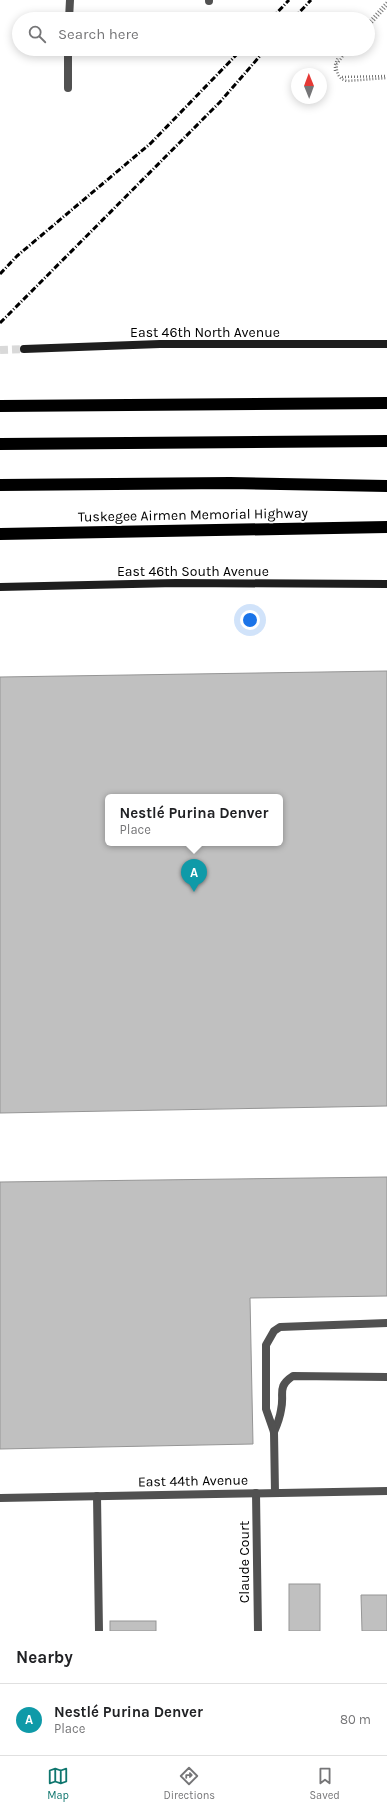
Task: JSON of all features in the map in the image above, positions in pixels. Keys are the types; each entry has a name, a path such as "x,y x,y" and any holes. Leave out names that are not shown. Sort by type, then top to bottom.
{"highway":[{"path":"0,406 387,403"},
{"path":"0,444 387,441"},
{"path":"0,485 230,483 387,486"},
{"name":"Tuskegee Airmen Memorial Highway","path":"0,534 387,527"}],"main road":[{"name":"East 46th North Avenue","path":"24,349 160,344 387,344"},
{"name":"East 46th South Avenue","path":"0,587 176,583 387,584"}],"street":[{"path":"69,12 70,0"},
{"path":"68,56 68,88"},
{"path":"275,1493 274,1432 266,1409 266,1345 274,1331 280,1327 387,1323"},
{"path":"274,1432 282,1409 282,1387 285,1381 293,1376 387,1377"},
{"name":"East 44th Avenue","path":"0,1498 387,1491"},
{"name":"Claude Court","path":"256,1493 258,1631"},
{"path":"98,1496 99,1631"}],"path":[{"path":"375,15 387,2"},
{"path":"375,19 387,6"},
{"path":"340,56 335,61 334,65 340,76 345,78 387,77"},
{"path":"341,56 338,60 337,71 340,77 344,80 387,77"}],"building":[{"path":"387,671 387,1106 0,1113 0,677"},
{"path":"387,1177 387,1296 250,1298 253,1444 0,1449 0,1182"},
{"path":"289,1584 320,1584 320,1631 289,1631"},
{"path":"361,1595 387,1595 387,1631 362,1631"},
{"path":"110,1621 156,1621 156,1631 110,1631"}],"tunnel":[{"path":"0,350 24,349"}],"railway":[{"path":"278,12 289,0"},
{"path":"300,12 311,0"},
{"path":"0,274 17,256 151,143 235,56"},
{"path":"0,323 220,102 260,56"}],"place":[{"name":"Nestlé Purina Denver","path":"194,892"}]}
